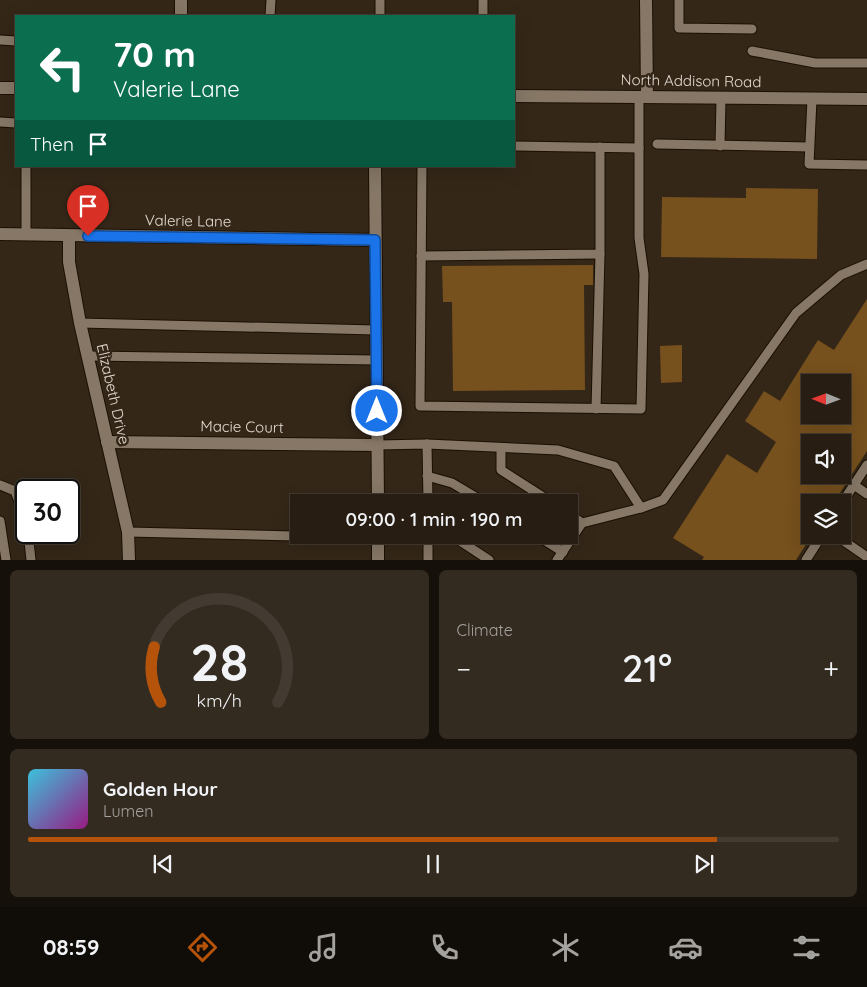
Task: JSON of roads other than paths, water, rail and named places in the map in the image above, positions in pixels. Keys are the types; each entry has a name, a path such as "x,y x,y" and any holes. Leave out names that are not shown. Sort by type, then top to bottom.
{"street":[{"path":"181,0 181,15"},
{"path":"643,97 646,0"},
{"path":"0,88 15,88"},
{"name":"North Addison Road","path":"515,96 867,99"},
{"path":"375,167 378,494"},
{"name":"Valerie Lane","path":"0,234 375,240"},
{"name":"Elizabeth Drive","path":"69,236 69,262 80,323 128,532 129,560"},
{"name":"Macie Court","path":"107,442 377,445"},
{"path":"378,544 378,560"}],"lane":[{"path":"270,15 271,0"},
{"path":"380,0 380,15"},
{"path":"483,0 483,15"},
{"path":"679,0 679,28 752,29"},
{"path":"0,40 15,41"},
{"path":"752,51 815,63 867,63"},
{"path":"422,167 420,406 641,409 644,274 639,238 639,148 643,97"},
{"path":"720,146 721,98"},
{"path":"812,98 809,147 810,164 867,165"},
{"path":"0,122 15,122"},
{"path":"657,144 809,147"},
{"path":"515,146 639,148"},
{"path":"596,409 600,254 600,147"},
{"path":"26,167 26,234"},
{"path":"421,256 600,254"},
{"path":"546,544 560,556 582,522 641,508 663,500 796,313 841,275 867,264"},
{"path":"80,323 376,330"},
{"path":"87,356 376,360"},
{"path":"377,445 427,444 558,450 614,466 641,508"},
{"path":"427,444 428,494"},
{"path":"500,448 501,470 538,494"},
{"path":"848,494 867,465"},
{"path":"427,476 452,483 471,494"},
{"path":"0,486 15,491"},
{"path":"854,486 867,494"},
{"path":"578,520 582,522"},
{"path":"0,521 6,560"},
{"path":"128,532 290,535"},
{"path":"30,544 32,560"},
{"path":"428,544 428,560"},
{"path":"464,544 488,560"},
{"path":"806,560 816,544"},
{"path":"849,544 867,556"}]}
